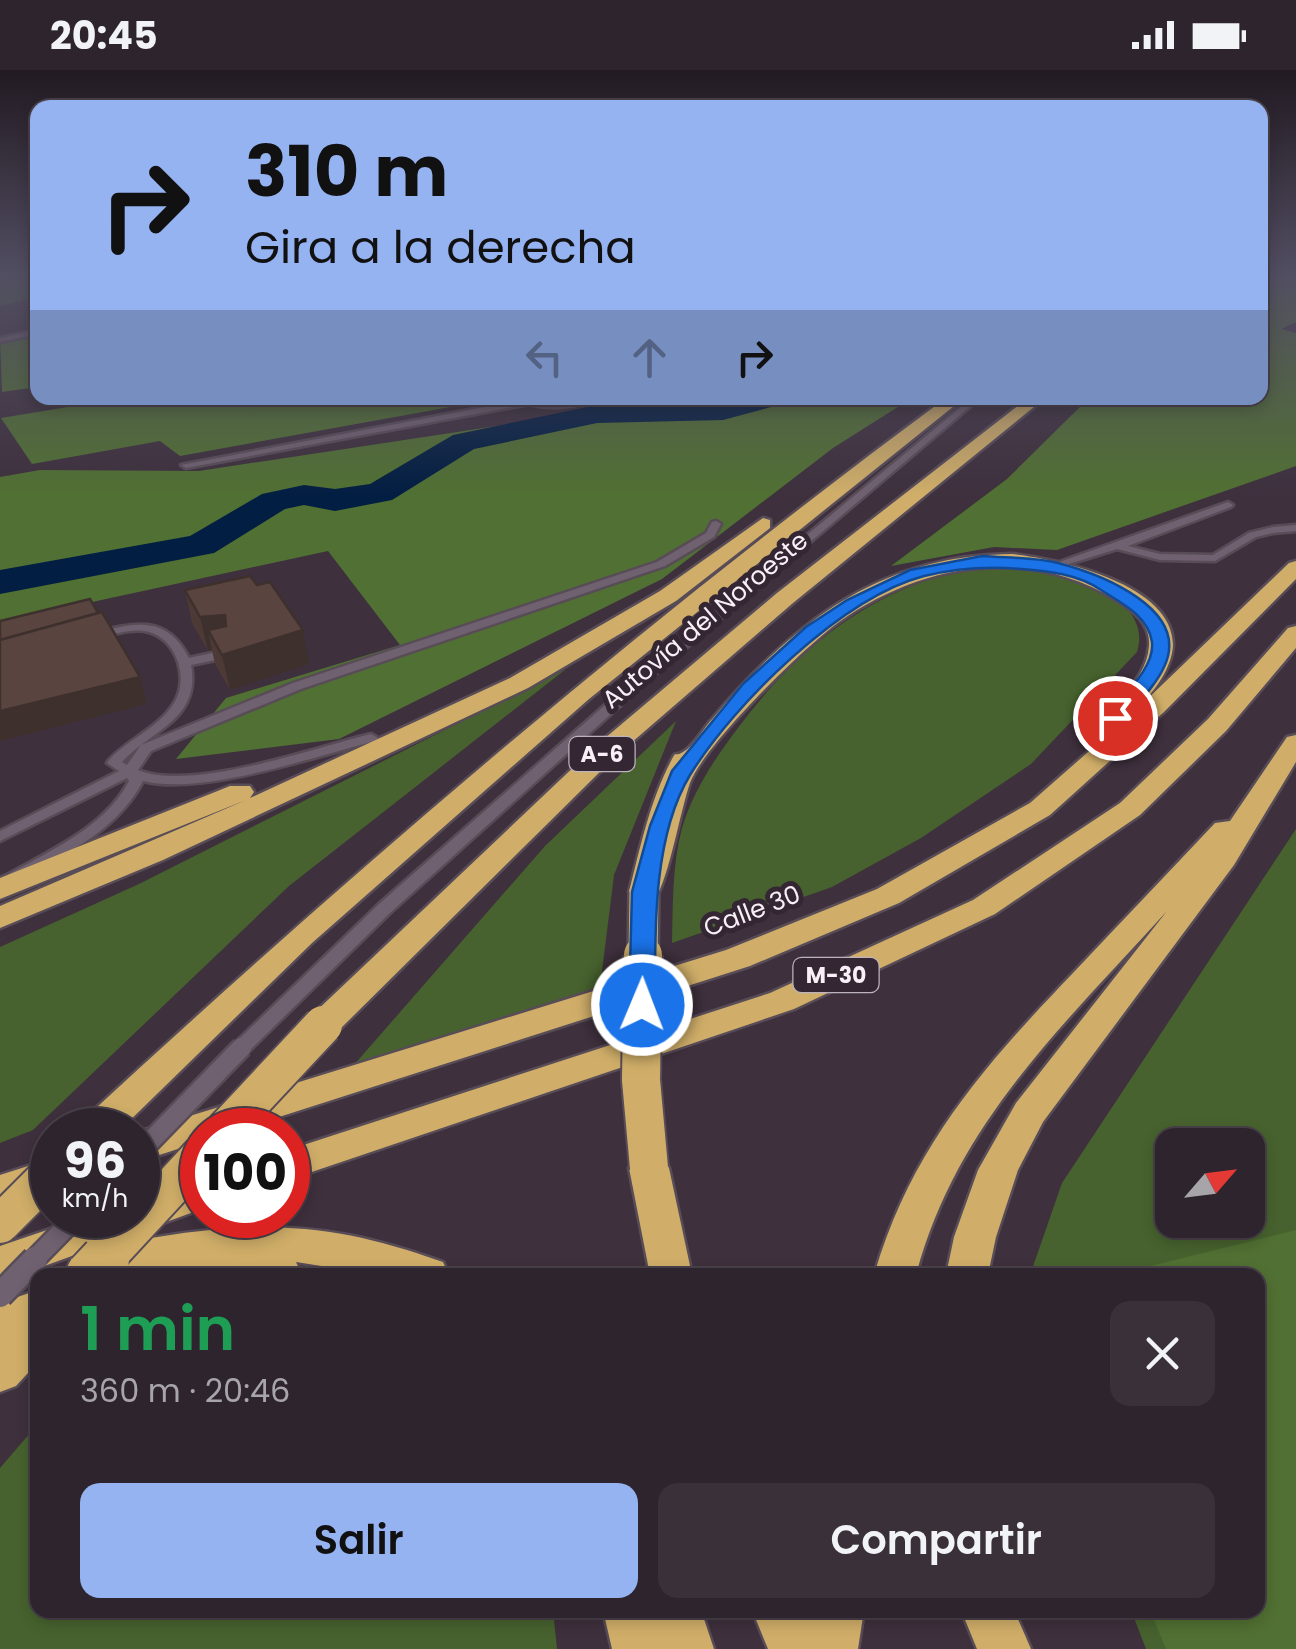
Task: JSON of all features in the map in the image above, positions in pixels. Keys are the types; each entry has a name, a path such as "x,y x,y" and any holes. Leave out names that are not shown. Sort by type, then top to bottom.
{"highway":[{"path":"0,931 152,854 520,683 668,596 924,405"},
{"name":"Autovía del Noroeste","path":"878,457 927,405"},
{"name":"Autovía del Noroeste","path":"118,1108 397,850 566,706 878,457 955,405"},
{"name":"Autovía del Noroeste","path":"246,1108 323,1025 607,750 786,598 1021,412 1043,407"},
{"name":"A-6","path":"1011,444 1043,407"},
{"name":"A-6","path":"928,486 960,482 974,473"},
{"path":"670,1268 649,1168 641,1080 644,892 660,826 695,730 731,679 784,626 868,555 903,508"},
{"path":"0,887 370,738 574,643 714,560"},
{"path":"679,776 750,688 812,630 876,590 916,573 959,564 1006,561 1053,566 1098,580 1150,614 1161,643 1156,666 1040,809"},
{"name":"Calle 30","path":"160,1144 738,958 888,896 1040,809 1168,695 1296,567"},
{"name":"M-30","path":"310,1157 782,1001 984,907 1130,809 1216,725 1296,632"},
{"path":"897,1264 936,1168 976,1101 1266,784 1294,747"},
{"path":"969,1268 975,1237 998,1170 1029,1114 1220,865 1266,784"},
{"path":"0,918 152,854"},
{"path":"96,1268 180,1178"},
{"path":"0,1191 30,1181"},
{"path":"0,1224 30,1195"},
{"path":"0,1264 180,1201"},
{"path":"105,1268 156,1256 282,1245 357,1252 406,1268"},
{"path":"0,1298 30,1290"},
{"path":"0,1322 30,1312"},
{"path":"0,1371 30,1339"},
{"path":"631,1618 639,1649"},
{"path":"678,1618 687,1649"},
{"path":"781,1618 794,1649"},
{"path":"831,1649 837,1618"},
{"path":"981,1618 987,1649"},
{"path":"991,1618 1004,1649"}],"lane":[{"path":"186,465 502,405"},
{"path":"160,1129 385,908 957,405"},
{"path":"1053,566 1228,505"},
{"path":"0,837 130,771 146,748 297,686 661,564 701,542 716,524"},
{"path":"1117,546 1160,557 1201,561 1216,558 1239,540 1269,528 1296,528"},
{"path":"73,641 128,628 155,630 176,645 188,691 157,729 128,745 114,763 151,780 181,782 370,738"},
{"path":"184,664 226,654"},
{"path":"0,887 115,813 131,795 136,781 130,771"},
{"path":"0,1298 56,1238"}],"green space":[{"path":"0,348 30,348 30,388 2,392"},
{"path":"1268,348 1296,348 1296,466 1057,550 994,547 891,566 1007,479 1082,405 1268,405"},
{"path":"80,405 461,405 180,456 160,441 32,464 1,418"},
{"path":"635,405 901,405 833,448 662,579 339,739 176,759 226,698 400,645 328,551 0,622 0,477 40,470 199,471"},
{"path":"997,567 1065,577 1113,597 1130,612 1138,630 1137,652 1031,764 921,838 832,887 672,943 675,871 687,814 713,763 763,697 819,642 884,599 957,572"},
{"path":"566,669 289,886 56,1108 30,1108 30,1131 0,1143 0,947 139,884"},
{"path":"676,721 614,875 600,987 353,1066 545,846"},
{"path":"1296,829 1296,1649 1146,1649 1134,1618 1265,1618 1265,1268 1032,1268 1062,1183"},
{"path":"1296,1230 1296,1649 1166,1649 1153,1618 1265,1618 1265,1268 1142,1268"},
{"path":"30,1433 30,1618 554,1618 557,1649 0,1649 0,1468"}],"building":[{"path":"250,576 257,585 270,582 303,630 222,655 208,630 226,626 225,615 200,617 185,590"},
{"path":"90,599 98,613 0,640 0,621"},
{"path":"102,612 140,677 0,711 0,640"}],"waterway":[{"path":"0,582 201,545 274,501 304,495 335,500 380,493 464,442 597,414 723,411 746,405"}],"route":[{"path":"642,1005 644,892 660,826 679,776 776,662 812,630 853,603 916,573 982,561 1053,566 1098,580 1150,614 1161,643 1156,666 1115,718"}]}
